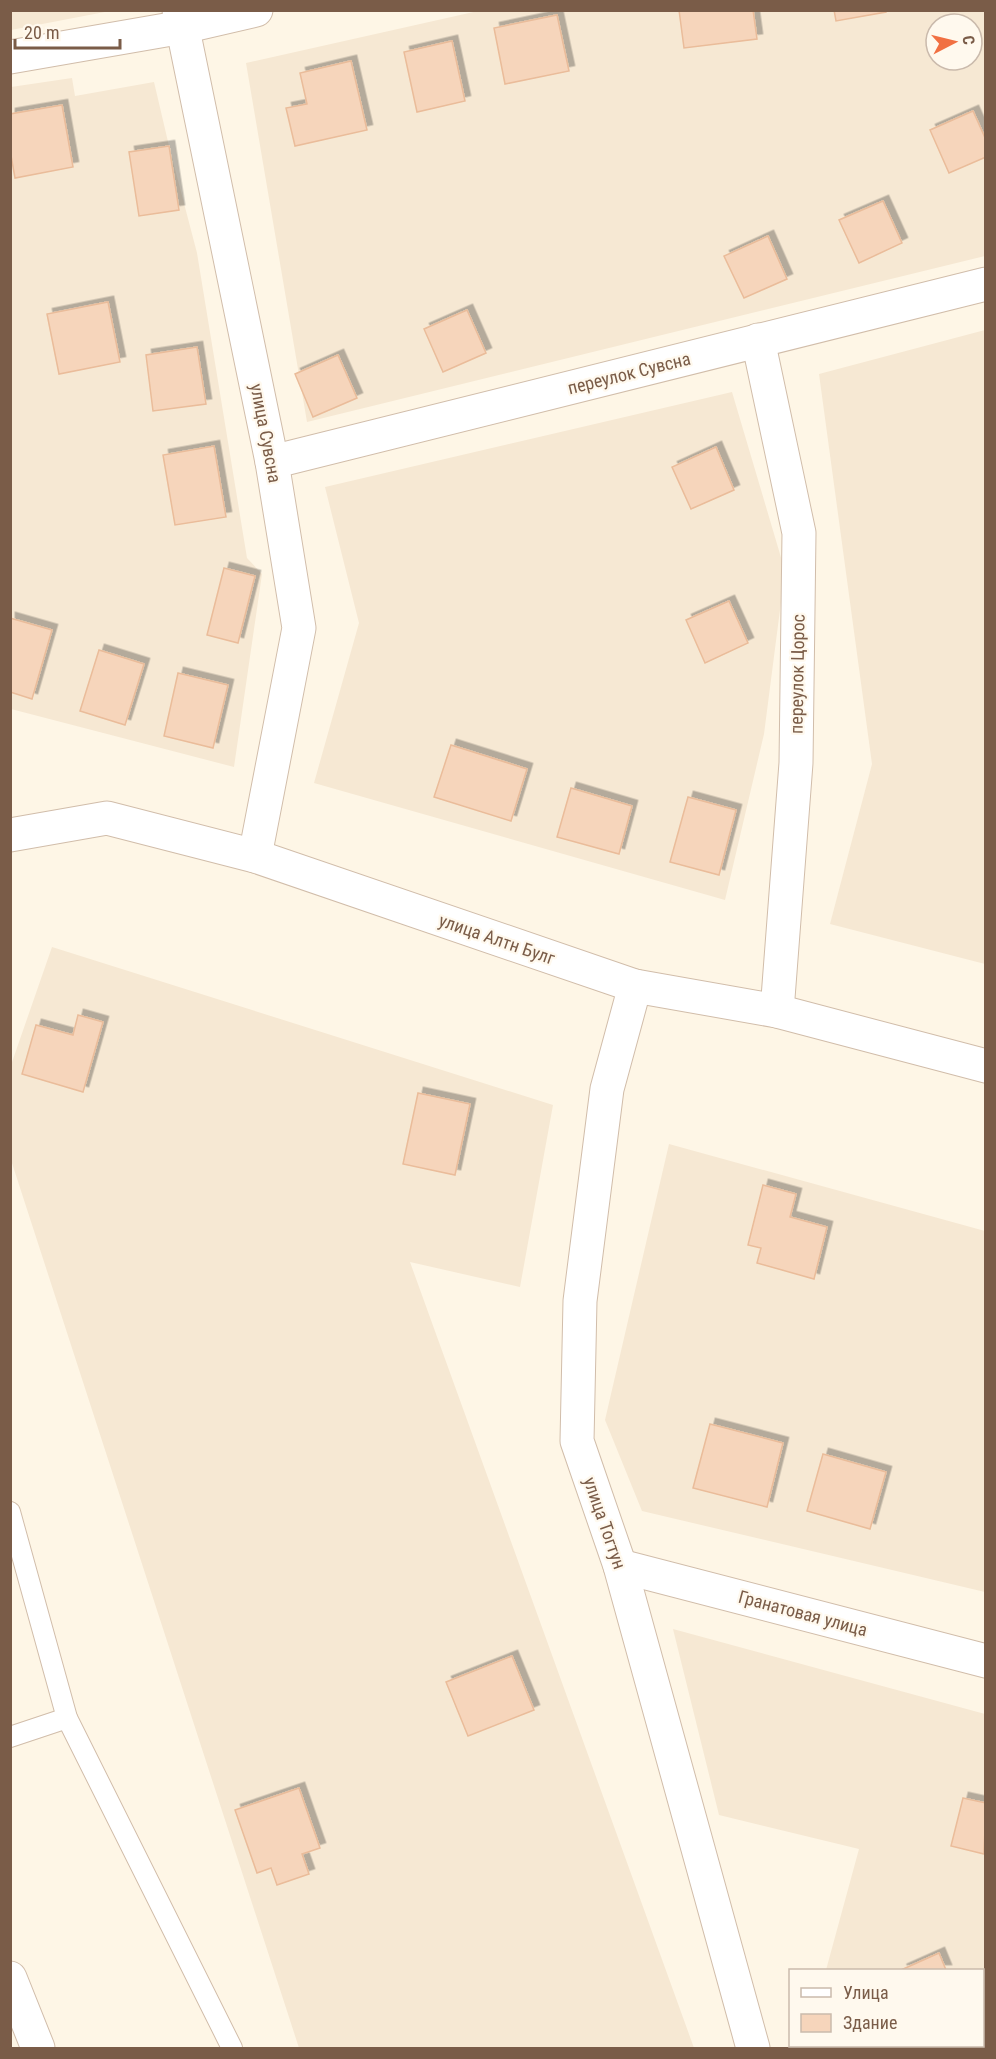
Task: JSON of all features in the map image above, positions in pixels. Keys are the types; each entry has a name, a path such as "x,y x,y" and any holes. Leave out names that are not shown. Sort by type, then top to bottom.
{"street":[{"path":"10,57 181,19 256,10"},
{"name":"улица Сувсна","path":"181,19 272,462 299,628 255,856"},
{"name":"переулок Сувсна","path":"272,462 986,284"},
{"name":"переулок Цорос","path":"758,340 799,533 796,763 777,1011"},
{"name":"улица Алтн Булг","path":"10,835 107,818 255,856 635,986 777,1011 986,1066"},
{"name":"улица Тогтун","path":"635,986 607,1089 580,1313 577,1441 620,1566 753,2049"},
{"name":"Гранатовая улица","path":"620,1566 986,1661"},
{"path":"10,1978 38,2049"}],"lane":[{"path":"10,1512 67,1718 232,2049"},
{"path":"10,1737 67,1718"}],"shaded area":[{"path":"11,10 110,10 110,11 11,30"},
{"path":"478,11 985,11 985,256 307,422 246,63"},
{"path":"72,78 75,96 154,82 197,253 247,558 262,574 234,767 11,709 11,87"},
{"path":"986,330 985,964 830,924 872,764 819,374"},
{"path":"732,392 785,571 764,734 725,900 314,783 359,623 325,487"},
{"path":"52,947 553,1105 520,1287 410,1262 694,2048 299,2048 11,1160 11,1065"},
{"path":"669,1144 985,1231 985,1592 642,1511 605,1420"},
{"path":"673,1629 985,1714 985,2048 804,2048 984,2047 984,1969 826,1969 859,1849 719,1815"}],"building":[{"path":"679,10 753,10 757,39 684,48"},
{"path":"834,10 886,10 886,12 836,21"},
{"path":"557,15 569,71 505,84 494,28"},
{"path":"452,41 465,101 417,112 404,52"},
{"path":"351,61 367,130 295,146 286,108 307,104 300,73"},
{"path":"62,105 73,167 15,178 10,150 10,114"},
{"path":"973,111 986,140 986,157 949,173 930,130"},
{"path":"169,146 179,210 139,216 129,152"},
{"path":"883,201 902,243 859,263 839,220"},
{"path":"768,236 787,279 744,298 724,256"},
{"path":"108,302 120,362 59,374 47,314"},
{"path":"467,310 486,353 443,372 424,329"},
{"path":"197,347 206,404 153,411 146,355"},
{"path":"338,355 357,398 313,417 295,374"},
{"path":"214,446 226,517 175,525 163,455"},
{"path":"716,447 734,490 691,509 672,467"},
{"path":"224,568 255,576 238,643 207,635"},
{"path":"729,601 748,643 705,663 686,620"},
{"path":"10,618 52,630 32,699 10,692"},
{"path":"99,650 144,664 125,725 80,711"},
{"path":"178,673 228,685 213,748 164,736"},
{"path":"451,745 527,769 511,821 434,797"},
{"path":"571,788 632,806 619,854 557,837"},
{"path":"688,797 736,810 719,875 670,862"},
{"path":"78,1015 103,1022 83,1092 22,1074 36,1025 73,1035"},
{"path":"418,1093 470,1104 455,1175 403,1164"},
{"path":"763,1185 796,1194 790,1217 827,1227 814,1279 757,1263 761,1248 748,1245"},
{"path":"710,1424 783,1443 767,1507 693,1488"},
{"path":"823,1454 886,1472 870,1529 807,1511"},
{"path":"512,1656 534,1710 468,1736 446,1682"},
{"path":"299,1788 320,1848 302,1854 309,1874 277,1885 271,1868 257,1873 235,1810"},
{"path":"963,1798 986,1803 984,1854 951,1846"},
{"path":"939,1953 946,1969 903,1969"}]}
